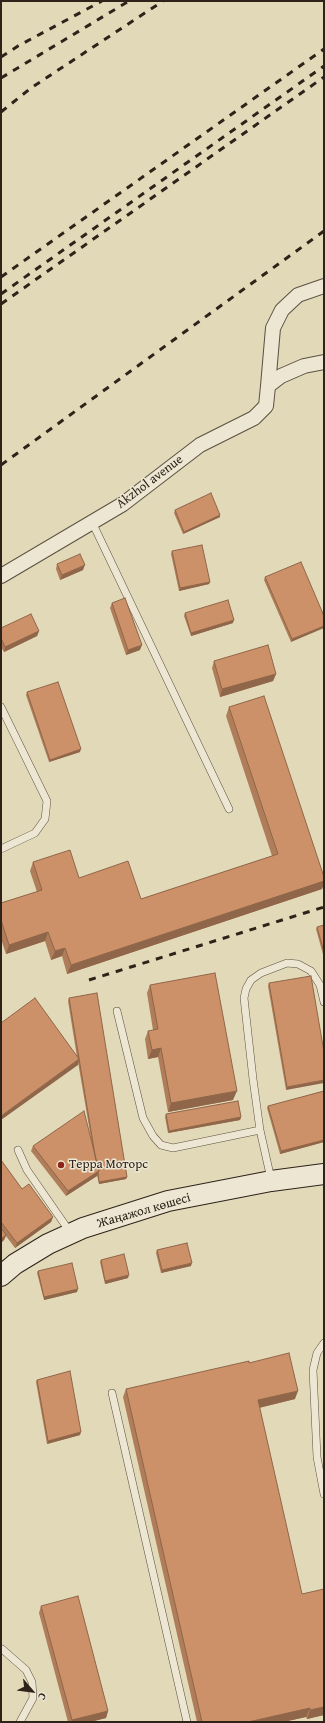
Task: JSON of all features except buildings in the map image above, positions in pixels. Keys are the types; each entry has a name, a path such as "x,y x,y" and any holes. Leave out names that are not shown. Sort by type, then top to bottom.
{"main road":[{"name":"Жаңажол көшесі","path":"1,1276 15,1264 48,1244 71,1234 168,1201 271,1181 324,1174"}],"street":[{"name":"Akzhol avenue","path":"1,576 133,496 200,445 254,418 266,406 273,328 282,310 298,295 324,286"},
{"path":"268,386 281,376 304,366 324,362"}],"lane":[{"path":"92,522 229,809"},
{"path":"1,707 47,801 45,819 35,833 1,849"},
{"path":"271,1181 260,1130 253,1079 244,998 246,989 251,980 261,972 287,963 298,964 311,971 320,985 324,1002"},
{"path":"117,1010 143,1118 160,1145 173,1148 260,1130"},
{"path":"18,1150 28,1170 71,1234"},
{"path":"324,1344 317,1353 313,1370 317,1457 324,1494"},
{"path":"112,1393 187,1722"},
{"path":"2,1649 26,1670 32,1682 33,1698 20,1722"}],"railway":[{"path":"1,57 18,46 102,1"},
{"path":"1,78 129,1"},
{"path":"1,112 31,88 163,1"},
{"path":"1,277 324,49"},
{"path":"1,294 324,66"},
{"path":"1,304 324,77"},
{"path":"1,465 324,231"},
{"path":"89,980 324,907"}],"place":[{"name":"Терра Моторс","path":"61,1165"}]}
